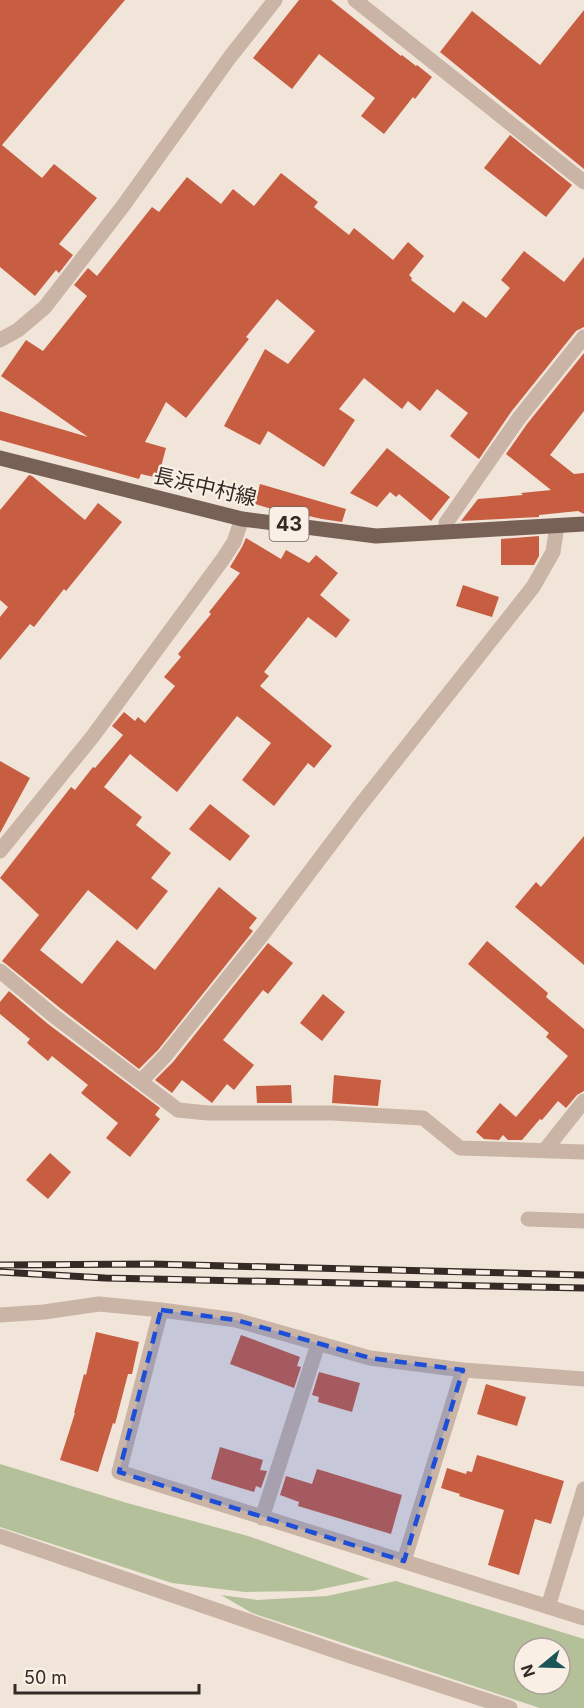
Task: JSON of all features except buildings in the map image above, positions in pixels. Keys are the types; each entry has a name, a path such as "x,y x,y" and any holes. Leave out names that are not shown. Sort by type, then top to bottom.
{"main road":[{"name":"長浜中村線","path":"0,458 242,519 376,536 584,524"}],"street":[{"path":"0,340 18,330 45,307 123,206 230,57 275,0"},
{"path":"355,0 584,182"},
{"path":"446,531 446,523 519,418 584,337"},
{"path":"3,841 93,736 223,559 234,542 242,519"},
{"path":"141,1081 165,1056 256,942 358,808 533,588 553,552 557,526"},
{"path":"0,971 54,1016 178,1110 208,1113 332,1113 423,1118 460,1148 584,1152"},
{"path":"545,1150 584,1101"},
{"path":"528,1219 584,1221"},
{"path":"0,1315 44,1312 99,1304 161,1310 236,1320 370,1358 463,1370 584,1379"},
{"path":"161,1310 119,1472 584,1618"},
{"path":"262,1518 318,1344"},
{"path":"404,1561 463,1370"},
{"path":"548,1607 584,1489"},
{"path":"0,1536 350,1656 510,1708"}],"highlighted area":[{"path":"161,1310 236,1320 370,1358 463,1370 404,1561 119,1472"}],"green space":[{"path":"0,1464 127,1503 248,1536 370,1579 312,1591 245,1592 172,1583 0,1527"},
{"path":"396,1581 584,1639 584,1708 540,1708 252,1613 221,1595 257,1600 327,1596"}],"railway":[{"path":"0,1265 152,1264 584,1275"},
{"path":"0,1272 105,1278 584,1288"}]}
